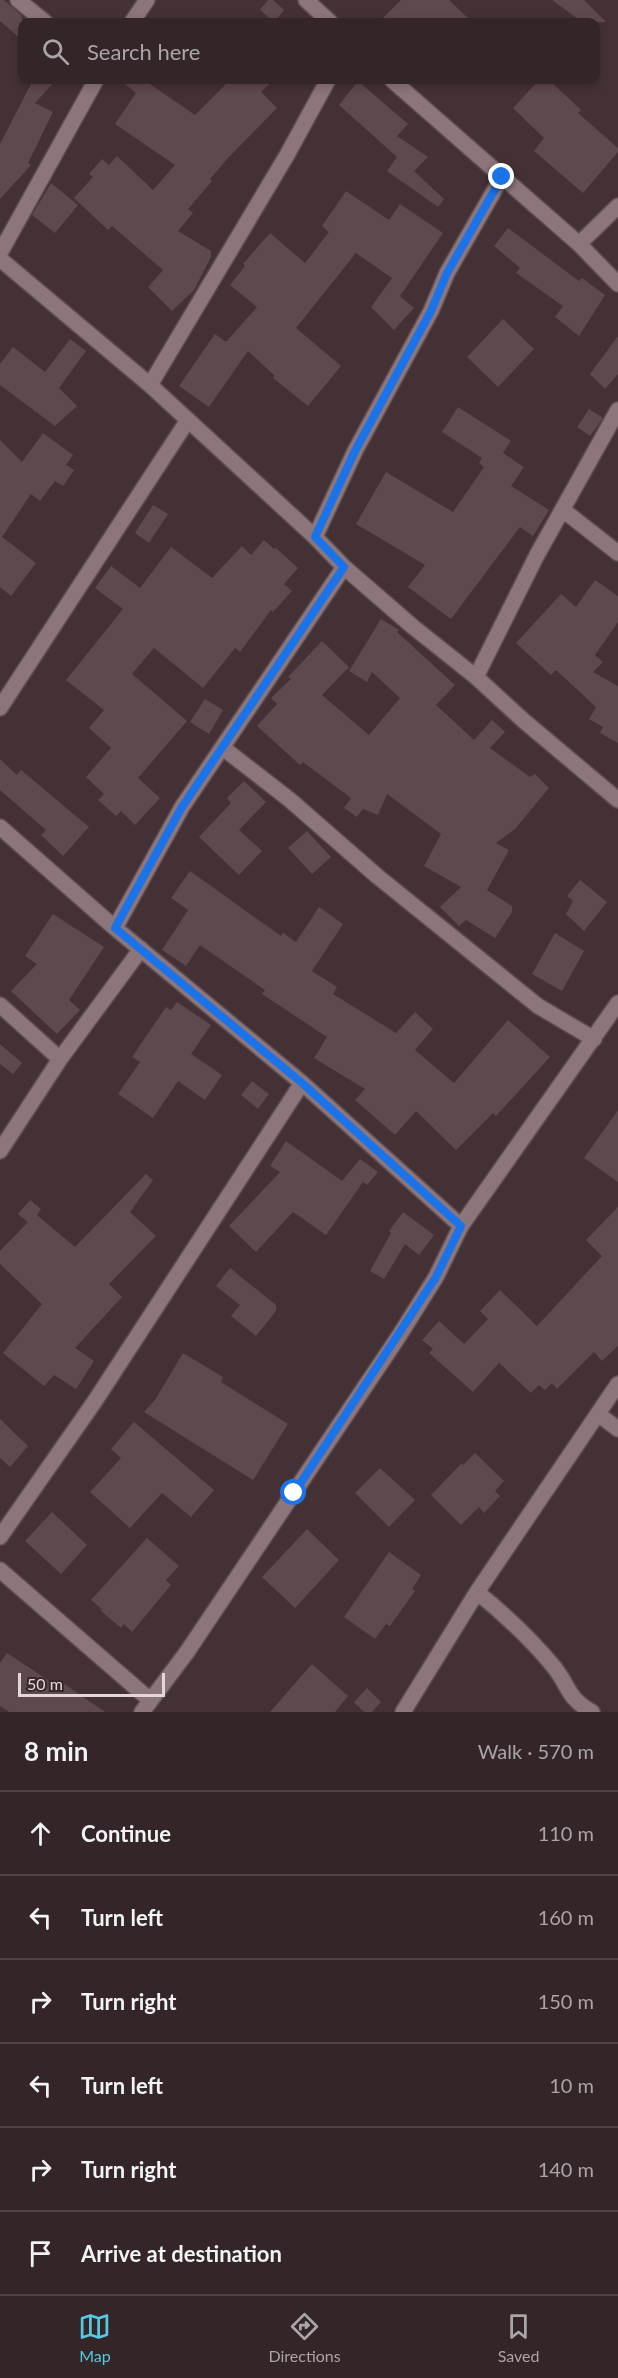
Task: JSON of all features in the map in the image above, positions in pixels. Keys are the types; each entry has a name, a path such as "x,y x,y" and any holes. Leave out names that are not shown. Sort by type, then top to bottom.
{"street":[{"path":"18,0 40,18"},
{"path":"135,18 147,0"},
{"path":"306,0 326,18"},
{"path":"0,253 94,84"},
{"path":"150,385 287,155 326,84"},
{"path":"397,84 579,244 618,284"},
{"path":"315,537 355,451 431,311 447,273 502,177"},
{"path":"579,244 618,206"},
{"path":"0,259 150,385 315,537 344,567 618,800"},
{"path":"476,677 537,555 618,410"},
{"path":"0,708 188,420"},
{"path":"563,510 618,553"},
{"path":"115,928 182,807 344,567"},
{"path":"223,748 290,800 377,876 538,1006 594,1039"},
{"path":"0,827 115,928 302,1083 461,1226"},
{"path":"0,1151 60,1059 141,949"},
{"path":"0,1570 146,1706 187,1652 399,1336 436,1277 461,1226 618,1003"},
{"path":"0,1005 60,1059"},
{"path":"0,1537 95,1401 302,1083"},
{"path":"403,1712 477,1592 618,1384"},
{"path":"598,1414 618,1430"},
{"path":"477,1592 509,1618 555,1668 570,1695 592,1712"}],"building":[{"path":"0,0 4,0 22,16 18,18 18,37 0,21"},
{"path":"268,0 273,0 284,10 277,18 269,18 260,10"},
{"path":"401,0 449,0 468,18 383,18"},
{"path":"552,0 584,0 606,22 600,22 600,18 577,18"},
{"path":"31,84 52,84 35,103 53,112 28,163 31,165 0,199 0,144"},
{"path":"125,84 150,84 195,115 226,84 269,84 261,92 277,108 228,158 188,209 193,213 178,231 211,251 211,257 194,290 172,311 148,287 163,270 112,226 108,230 74,198 93,177 89,174 102,159 109,165 117,156 153,190 175,165 115,124 136,93"},
{"path":"356,84 361,84 408,124 397,136 428,157 414,171 444,199 438,207 387,171 397,157 339,105"},
{"path":"535,84 553,84 581,110 578,113 618,148 618,152 583,193 534,151 544,138 513,108"},
{"path":"51,183 78,205 55,233 32,215"},
{"path":"346,191 389,220 400,204 443,233 400,296 414,308 394,330 371,307 392,278 356,253 296,328 341,366 308,406 273,378 275,376 248,351 209,407 179,386 215,334 226,342 257,307 230,285 245,266 243,264 270,233 305,263 329,232 322,226"},
{"path":"508,228 579,281 582,278 605,295 579,336 555,317 563,306 516,273 520,268 494,246"},
{"path":"503,319 534,349 498,387 467,357"},
{"path":"618,336 618,374 605,389 590,374"},
{"path":"70,339 86,351 59,388 77,406 55,426 0,385 0,364 13,347 45,372"},
{"path":"458,407 511,441 503,453 524,467 511,486 549,510 533,536 520,527 451,619 408,587 425,565 356,524 386,472 453,512 484,467 479,463 482,458 442,432"},
{"path":"589,409 603,418 590,436 577,427"},
{"path":"43,433 73,455 66,465 74,470 63,486 55,481 40,501 31,494 2,537 36,563 11,596 0,587 0,440 22,462"},
{"path":"153,505 168,514 149,543 135,533"},
{"path":"264,540 298,568 284,584 292,591 273,612 271,610 240,652 235,648 203,688 154,648 132,674 187,721 138,778 160,798 135,825 121,811 116,816 98,800 104,794 86,777 111,748 89,728 104,710 66,680 123,609 95,588 111,566 140,588 171,547 212,578 242,546 251,555"},
{"path":"595,580 618,596 618,622 595,655 603,662 593,672 618,686 618,743 600,733 603,727 589,719 596,707 556,670 551,675 516,643 561,594 576,607"},
{"path":"381,619 399,630 397,632 455,685 436,705 474,740 492,720 505,732 490,748 530,777 535,774 549,788 515,829 496,843 509,850 487,890 512,906 512,912 495,938 466,920 459,926 440,907 461,887 424,866 441,834 387,794 378,815 363,809 357,817 344,808 351,798 303,762 300,765 257,726 277,704 271,698 291,679 288,677 322,641 349,667 322,695 369,735 400,698 372,672 367,682 349,671"},
{"path":"205,699 223,710 209,734 190,722"},
{"path":"0,759 17,775 21,770 89,827 63,856 41,835 46,830 0,790"},
{"path":"244,781 266,802 239,830 262,851 239,875 199,837 231,803 227,798"},
{"path":"307,831 331,857 312,874 288,848"},
{"path":"190,871 281,936 283,933 296,942 319,907 343,924 312,971 337,987 333,994 396,1033 415,1012 433,1029 415,1050 454,1083 508,1020 550,1057 496,1116 493,1113 456,1150 416,1111 395,1135 355,1100 365,1089 314,1058 327,1037 262,994 265,990 200,945 186,966 162,950 188,910 171,898"},
{"path":"580,880 607,902 584,931 566,914 573,901 567,896"},
{"path":"53,914 104,947 69,1000 80,1010 57,1034 11,991 37,964 25,956"},
{"path":"555,933 584,951 562,991 532,974"},
{"path":"177,1002 211,1025 191,1054 222,1075 205,1100 178,1081 153,1118 118,1094 140,1062 132,1057 166,1007 171,1010"},
{"path":"0,1044 22,1063 13,1074 0,1064"},
{"path":"252,1081 269,1094 258,1109 241,1095"},
{"path":"618,1110 618,1182 584,1158"},
{"path":"286,1141 342,1181 360,1159 378,1172 367,1185 363,1182 326,1235 293,1212 256,1252 229,1226 280,1172 270,1166"},
{"path":"146,1174 153,1180 130,1212 156,1236 109,1284 122,1297 75,1348 94,1361 76,1389 54,1375 44,1386 3,1353 42,1304 0,1264 0,1251 28,1222 18,1214 30,1200 41,1209 37,1215 75,1247"},
{"path":"618,1207 618,1346 602,1361 594,1352 557,1389 552,1383 545,1390 539,1385 531,1393 499,1363 473,1392 429,1353 433,1349 422,1340 439,1321 464,1344 488,1319 480,1311 500,1290 537,1326 602,1256 586,1240"},
{"path":"403,1212 434,1235 419,1255 405,1244 384,1279 370,1271 391,1233 389,1231"},
{"path":"230,1268 276,1305 276,1311 256,1336 231,1316 240,1305 216,1286"},
{"path":"183,1353 223,1377 221,1382 288,1424 253,1480 144,1412 155,1400"},
{"path":"0,1419 28,1446 10,1467 0,1458"},
{"path":"134,1422 214,1490 191,1517 162,1493 130,1528 90,1492 121,1458 111,1449"},
{"path":"475,1453 504,1481 495,1491 500,1496 484,1513 479,1507 461,1525 431,1495"},
{"path":"380,1468 415,1500 389,1527 355,1493"},
{"path":"52,1512 87,1545 61,1574 25,1541"},
{"path":"307,1529 339,1560 295,1608 262,1577"},
{"path":"147,1538 179,1566 166,1580 171,1585 132,1632 124,1624 121,1628 91,1600"},
{"path":"389,1552 421,1575 412,1589 415,1591 390,1626 386,1624 375,1639 344,1617"},
{"path":"7,1653 57,1686 60,1681 105,1712 9,1712 0,1706 0,1663"},
{"path":"312,1664 348,1696 335,1712 270,1712"},
{"path":"367,1688 381,1702 372,1712 364,1712 354,1702"}],"route":[{"path":"294,1493 436,1277 461,1226 302,1083 115,928 182,807 344,567 315,537 355,451 431,311 447,273 502,177"}]}
